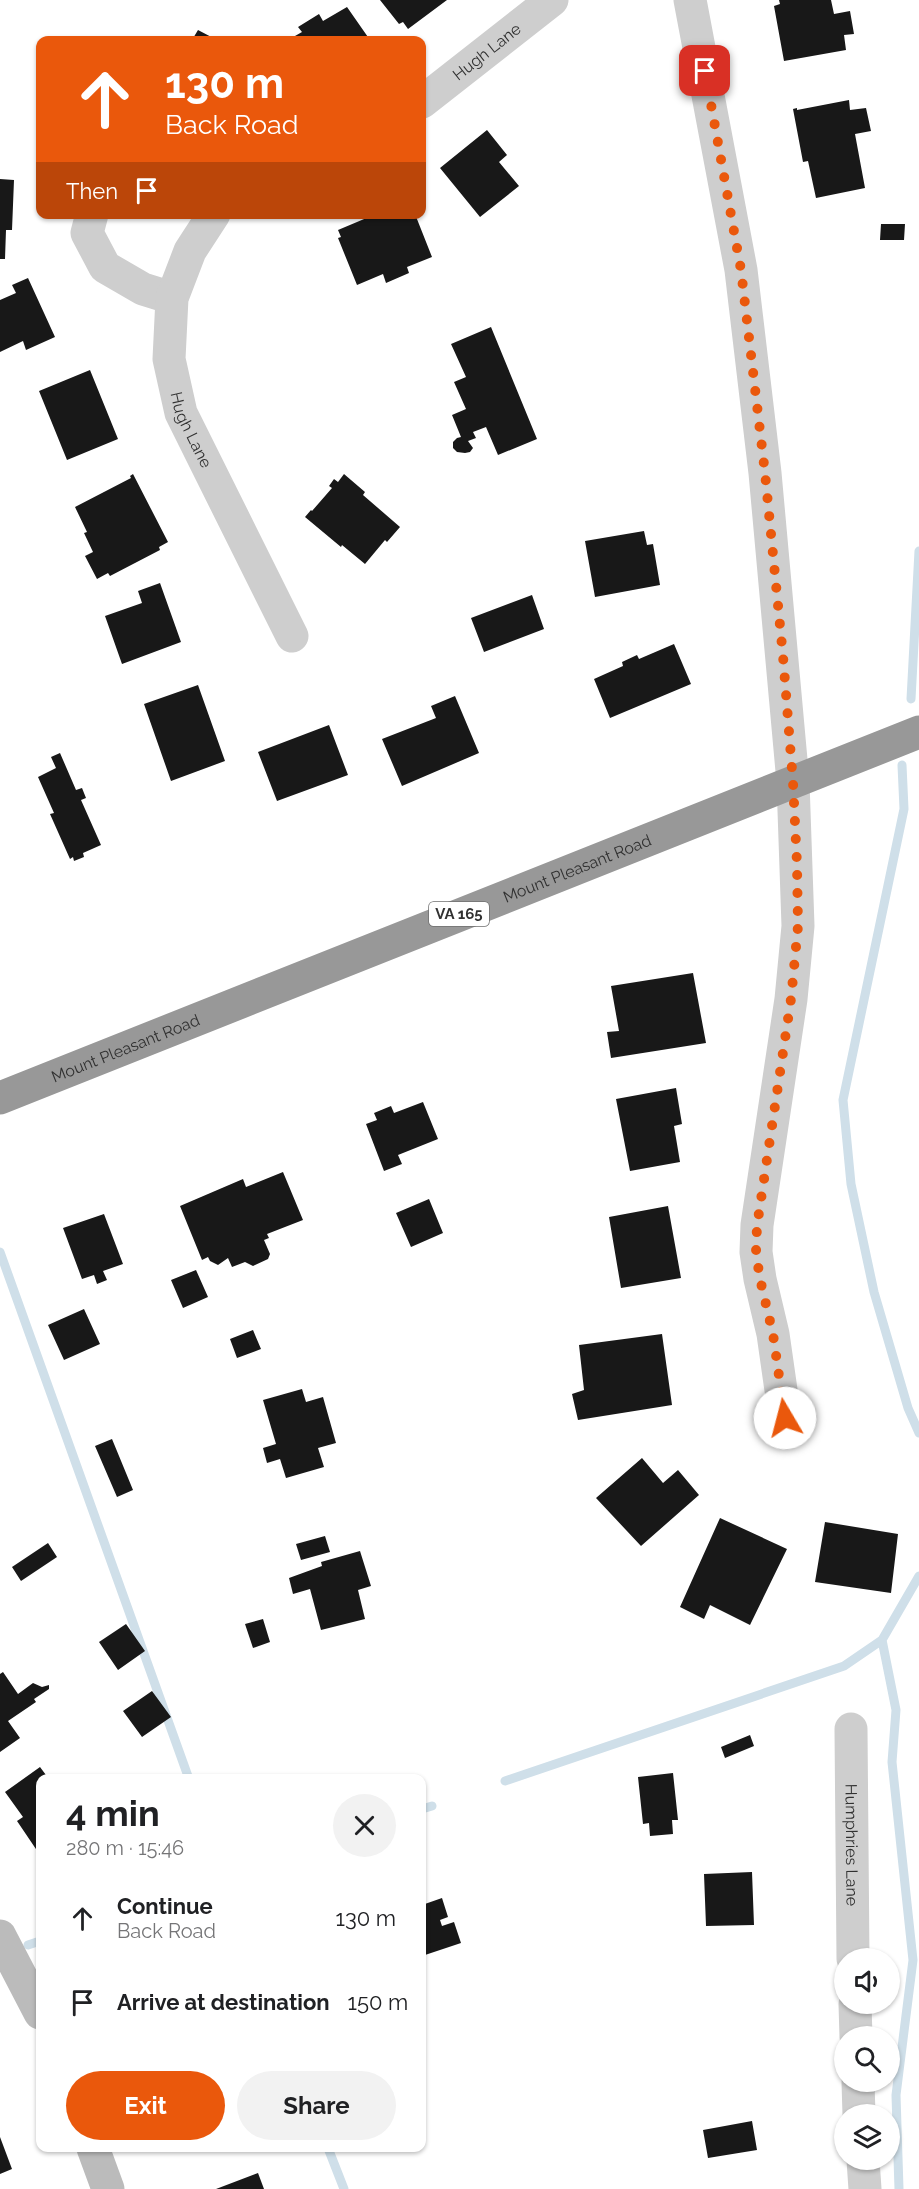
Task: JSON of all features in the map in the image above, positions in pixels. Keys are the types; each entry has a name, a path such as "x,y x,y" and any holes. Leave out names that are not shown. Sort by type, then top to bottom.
{"highway":[{"name":"Mount Pleasant Road","path":"0,1098 919,732"}],"street":[{"name":"Hugh Lane","path":"426,99 552,0"},
{"path":"690,0 741,270 766,484 793,782 798,926 791,999 757,1226 756,1252 773,1334 785,1418"},
{"path":"91,219 87,233 105,267 143,289 172,298"},
{"name":"Hugh Lane","path":"210,219 190,251 172,298 169,358 181,413 292,636"},
{"name":"Humphries Lane","path":"851,1729 853,1948"},
{"path":"0,1936 36,2005"},
{"path":"94,2152 108,2189"},
{"path":"864,2170 865,2189"}],"building":[{"path":"380,0 447,0 408,29 403,22 399,24"},
{"path":"779,0 831,0 834,14 850,11 854,34 844,35 846,50 784,61 774,6 780,4"},
{"path":"347,7 367,36 295,36 302,32 298,27 319,14 323,21"},
{"path":"198,30 209,36 194,36"},
{"path":"849,100 850,110 866,108 871,131 855,134 865,188 816,198 808,161 803,162 793,109"},
{"path":"487,130 507,155 499,162 519,186 480,217 440,168"},
{"path":"0,179 14,180 12,230 6,230 5,259 0,259"},
{"path":"364,219 417,219 432,257 407,267 409,273 386,283 383,274 357,285 338,238 341,237 338,230"},
{"path":"881,224 905,224 904,240 880,240"},
{"path":"28,278 55,337 26,350 23,341 0,352 0,300 16,293 12,285"},
{"path":"491,327 537,439 498,455 486,427 473,432 476,438 468,441 473,448 470,452 457,452 453,448 453,442 461,437 452,415 466,409 454,382 466,377 451,344"},
{"path":"90,370 118,439 67,460 39,391"},
{"path":"133,474 168,542 159,547 160,550 110,576 108,573 97,579 85,556 93,552 84,533 87,532 75,507 131,478"},
{"path":"344,474 365,492 363,495 400,527 387,542 385,540 365,564 305,517 332,488 329,486 334,479 338,482"},
{"path":"644,531 647,545 653,544 660,585 595,597 585,541"},
{"path":"160,583 181,642 122,664 105,616 142,603 138,591"},
{"path":"532,595 544,629 484,652 471,618"},
{"path":"674,644 691,684 610,718 594,679 623,666 622,662 637,655 639,659"},
{"path":"198,685 225,761 171,781 144,704"},
{"path":"455,696 479,753 402,786 382,739 436,718 431,706"},
{"path":"329,725 348,775 277,801 258,752"},
{"path":"60,753 76,790 82,788 86,798 81,800 101,845 83,853 84,857 74,861 73,857 70,859 50,814 54,813 38,777 56,768 51,757"},
{"path":"693,973 706,1043 611,1058 607,1032 619,1031 611,986"},
{"path":"676,1088 682,1124 674,1126 680,1162 630,1171 616,1099"},
{"path":"423,1102 438,1139 398,1155 402,1164 384,1171 366,1124 377,1120 374,1113 391,1106 394,1113"},
{"path":"283,1172 303,1220 267,1234 269,1238 264,1240 270,1254 268,1259 253,1266 245,1262 232,1267 228,1258 218,1265 210,1261 208,1257 202,1260 180,1206 243,1179 246,1187"},
{"path":"429,1199 443,1233 411,1247 396,1213"},
{"path":"668,1206 681,1278 621,1288 609,1217"},
{"path":"104,1214 123,1264 103,1271 107,1280 97,1284 94,1275 82,1279 63,1228"},
{"path":"196,1270 208,1297 183,1308 171,1280"},
{"path":"84,1309 100,1344 64,1360 48,1325"},
{"path":"253,1330 261,1349 237,1358 230,1339"},
{"path":"662,1334 672,1405 578,1420 572,1394 584,1390 579,1345"},
{"path":"302,1389 306,1402 323,1397 336,1443 318,1448 324,1467 286,1478 280,1459 267,1463 263,1448 276,1444 263,1400"},
{"path":"112,1439 133,1490 117,1497 95,1446"},
{"path":"642,1458 663,1483 678,1470 699,1495 641,1546 596,1498"},
{"path":"720,1518 787,1549 750,1625 710,1605 704,1619 680,1607"},
{"path":"825,1522 898,1534 891,1593 815,1582"},
{"path":"325,1536 330,1552 301,1560 296,1544"},
{"path":"48,1543 57,1557 21,1581 12,1567"},
{"path":"360,1551 371,1586 358,1590 365,1619 321,1630 310,1589 293,1594 289,1578 322,1566 321,1562"},
{"path":"263,1619 270,1642 253,1648 245,1624"},
{"path":"126,1624 145,1651 118,1670 99,1642"},
{"path":"3,1672 18,1694 33,1683 42,1687 49,1685 49,1689 34,1699 36,1702 8,1721 20,1738 0,1752 0,1674"},
{"path":"152,1691 171,1717 142,1737 123,1711"},
{"path":"750,1735 754,1746 725,1758 721,1747"},
{"path":"40,1767 45,1774 36,1774 36,1849 17,1821 23,1817 5,1792"},
{"path":"673,1773 678,1820 672,1820 673,1834 650,1836 649,1823 643,1824 638,1777"},
{"path":"752,1872 754,1925 706,1926 704,1874"},
{"path":"442,1898 448,1917 440,1920 442,1926 454,1922 461,1943 426,1955 426,1904"},
{"path":"752,2121 757,2150 708,2158 703,2130"},
{"path":"0,2137 12,2169 0,2174"},
{"path":"258,2173 264,2189 216,2189"}],"waterway":[{"path":"911,699 919,551"},
{"path":"902,765 904,809 843,1100 851,1184 874,1292 908,1408 919,1433"},
{"path":"0,1252 187,1774"},
{"path":"505,1781 844,1666 882,1640 919,1576"},
{"path":"882,1640 896,1710 892,1762 913,1960 896,2095 899,2189"},
{"path":"426,1808 432,1806"},
{"path":"28,1945 36,1942"},
{"path":"330,2152 344,2189"}],"route":[{"path":"705,71 741,270 765,473 793,782 798,926 791,999 761,1195 756,1252 773,1334 785,1418"}]}
